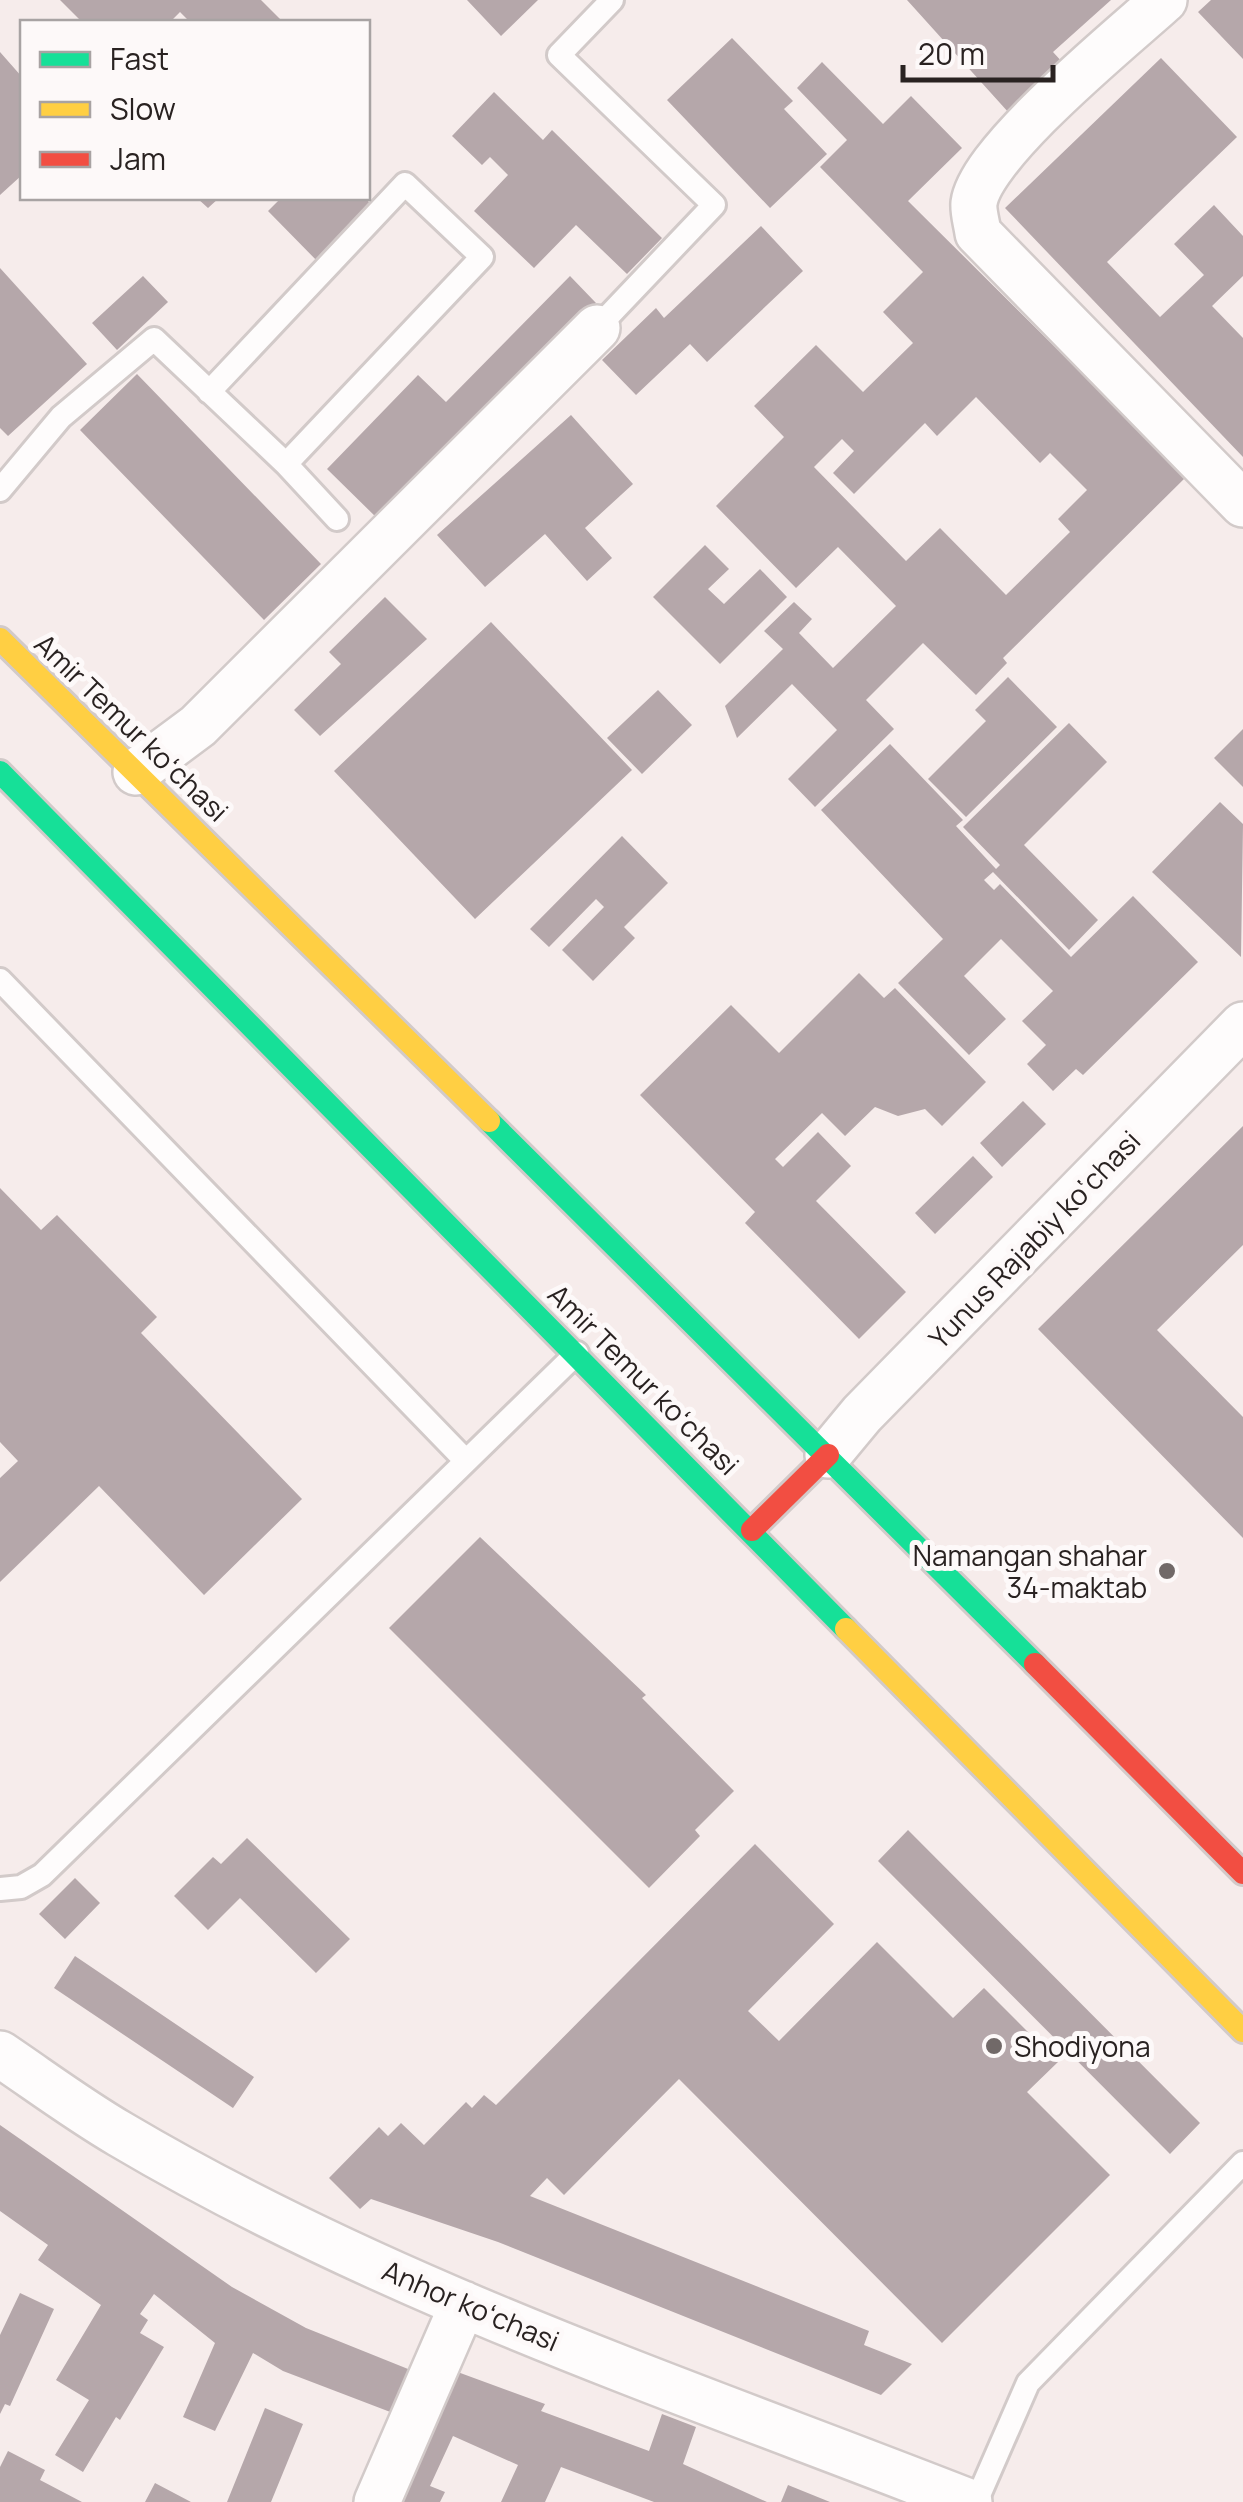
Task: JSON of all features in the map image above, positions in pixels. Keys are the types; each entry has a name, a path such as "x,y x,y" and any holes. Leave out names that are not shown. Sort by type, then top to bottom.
{"main road":[{"name":"Amir Temur koʻchasi","path":"0,639 828,1455 1243,1873"},
{"name":"Amir Temur koʻchasi","path":"0,772 1243,2031"},
{"path":"752,1530 828,1455"}],"street":[{"path":"1164,0 1055,97 985,176 974,202 978,234 1243,504"},
{"path":"136,772 198,726 597,328"},
{"name":"Yunus Rajabiy ko‘chasi","path":"828,1455 876,1400 1243,1025"},
{"name":"Anhor koʻchasi","path":"0,2054 120,2134 340,2249 464,2304 972,2502"},
{"path":"377,2502 464,2304"}],"lane":[{"path":"597,328 714,204 559,55 612,0"},
{"path":"209,392 404,184 418,196 482,257 286,464"},
{"path":"0,490 61,416 154,339 286,464 337,519"},
{"path":"0,980 466,1460"},
{"path":"0,1888 21,1888 42,1875 576,1353"},
{"path":"972,2502 1028,2383 1243,2163"}],"building":[{"path":"60,0 261,0 281,20 188,20 180,12 172,20 80,20"},
{"path":"467,0 538,0 501,36"},
{"path":"907,0 1111,0 1053,52 1064,64 1009,113"},
{"path":"1211,0 1243,0 1243,59 1198,12"},
{"path":"732,38 793,101 784,109 827,154 770,208 667,100"},
{"path":"0,52 20,75 20,177 0,195"},
{"path":"1161,58 1237,137 1107,262 1160,317 1204,275 1174,244 1214,205 1243,236 1243,276 1212,306 1243,338 1243,457 1005,208"},
{"path":"822,62 883,124 911,96 962,148 908,201 1186,477 1003,658 1007,663 976,695 923,643 866,700 894,729 815,807 788,779 837,730 792,684 737,738 725,706 783,649 764,631 794,602 812,619 799,633 833,668 896,606 838,547 796,588 716,506 784,437 754,406 816,345 863,392 913,343 883,312 923,272 820,167 847,140 797,88","holes":["976,397 1040,463 1050,453 1087,490 1058,519 1070,532 1006,595 940,528 906,561 814,467 842,439 854,451 833,473 854,494 925,423 937,436"]},
{"path":"494,92 543,140 552,130 662,238 627,274 576,225 534,268 474,211 508,175 490,157 482,165 452,136"},
{"path":"199,200 217,200 208,208"},
{"path":"279,200 367,200 376,209 321,265 268,211"},
{"path":"761,226 803,271 707,362 690,344 636,395 602,360 656,308 664,318"},
{"path":"0,268 87,364 8,436 0,428"},
{"path":"143,276 168,302 117,350 92,323"},
{"path":"570,276 596,303 381,522 327,469 418,375 446,402"},
{"path":"137,374 321,564 264,620 80,430"},
{"path":"571,415 633,484 585,528 612,558 587,581 545,534 485,587 437,535"},
{"path":"705,545 729,569 708,589 724,604 760,569 787,597 720,664 653,597"},
{"path":"385,597 427,639 320,736 294,710 341,664 329,652"},
{"path":"491,622 632,770 475,919 334,771"},
{"path":"1008,677 1057,727 966,817 928,779 986,721 975,710"},
{"path":"658,690 692,725 642,774 607,738"},
{"path":"1069,723 1107,762 1024,845 1098,920 1069,950 993,872 984,880 994,890 1000,884 1071,957 1133,896 1198,962 1083,1075 1076,1069 1053,1091 1027,1064 1046,1045 1022,1021 1053,991 1001,939 964,976 1006,1019 969,1055 898,983 943,939 821,810 890,744 963,820 956,826 996,869 1000,865 963,827"},
{"path":"1243,729 1243,787 1214,758"},
{"path":"1220,802 1243,824 1241,957 1152,872"},
{"path":"622,836 668,883 624,927 635,938 593,981 562,950 604,907 596,899 549,947 530,929"},
{"path":"859,973 884,998 895,988 986,1082 942,1126 925,1109 898,1116 875,1107 845,1136 822,1113 775,1159 783,1167 818,1132 851,1166 816,1201 906,1292 859,1339 745,1223 755,1212 640,1095 731,1005 779,1053"},
{"path":"1023,1101 1046,1124 1002,1167 980,1143"},
{"path":"1243,1126 1243,1245 1157,1330 1243,1417 1243,1538 1038,1329"},
{"path":"973,1156 993,1177 935,1234 915,1213"},
{"path":"0,1188 41,1230 57,1215 157,1317 141,1333 302,1499 204,1595 99,1486 0,1582 0,1478 18,1461 0,1442"},
{"path":"480,1537 646,1695 642,1698 734,1791 695,1830 700,1836 649,1888 389,1628"},
{"path":"908,1830 1200,2123 1170,2154 878,1861"},
{"path":"247,1838 350,1939 316,1973 240,1898 208,1930 174,1896 213,1857 221,1864"},
{"path":"755,1844 834,1924 748,2011 779,2041 877,1942 953,2018 984,1988 1058,2062 1027,2092 1110,2175 942,2343 679,2079 564,2195 547,2178 530,2196 869,2331 864,2345 912,2364 881,2395 498,2242 371,2199 360,2209 329,2178 379,2127 388,2136 401,2123 424,2145 466,2102 472,2108 484,2095 496,2105"},
{"path":"75,1878 100,1903 65,1939 39,1914"},
{"path":"75,1956 254,2077 233,2108 54,1988"},
{"path":"0,2125 232,2287 306,2328 423,2375 406,2418 283,2371 253,2353 215,2431 183,2417 215,2343 154,2294 140,2314 148,2320 140,2333 164,2347 120,2420 116,2417 83,2472 55,2455 89,2400 56,2380 101,2305 38,2260 48,2245 0,2211"},
{"path":"20,2293 54,2309 10,2406 5,2404 0,2414 0,2335"},
{"path":"444,2367 545,2404 541,2411 649,2451 662,2414 696,2427 683,2464 767,2502 654,2502 561,2467 545,2502 501,2502 518,2465 453,2436 430,2486 445,2492 440,2502 393,2502"},
{"path":"265,2408 303,2424 271,2502 227,2502"},
{"path":"8,2451 45,2470 40,2480 82,2502 0,2502 0,2467"},
{"path":"155,2483 191,2502 145,2502"},
{"path":"788,2485 830,2502 781,2502"}],"traffic: fast":[{"path":"0,772 846,1629"},
{"path":"489,1121 1035,1664"}],"traffic: slow":[{"path":"0,639 489,1121"},
{"path":"846,1629 1243,2031"}],"traffic: jam":[{"path":"752,1530 828,1455"},
{"path":"1035,1664 1243,1873"}],"place":[{"name":"Namangan shahar 34-maktab","path":"1167,1571"},
{"name":"Shodiyona","path":"994,2046"}]}
